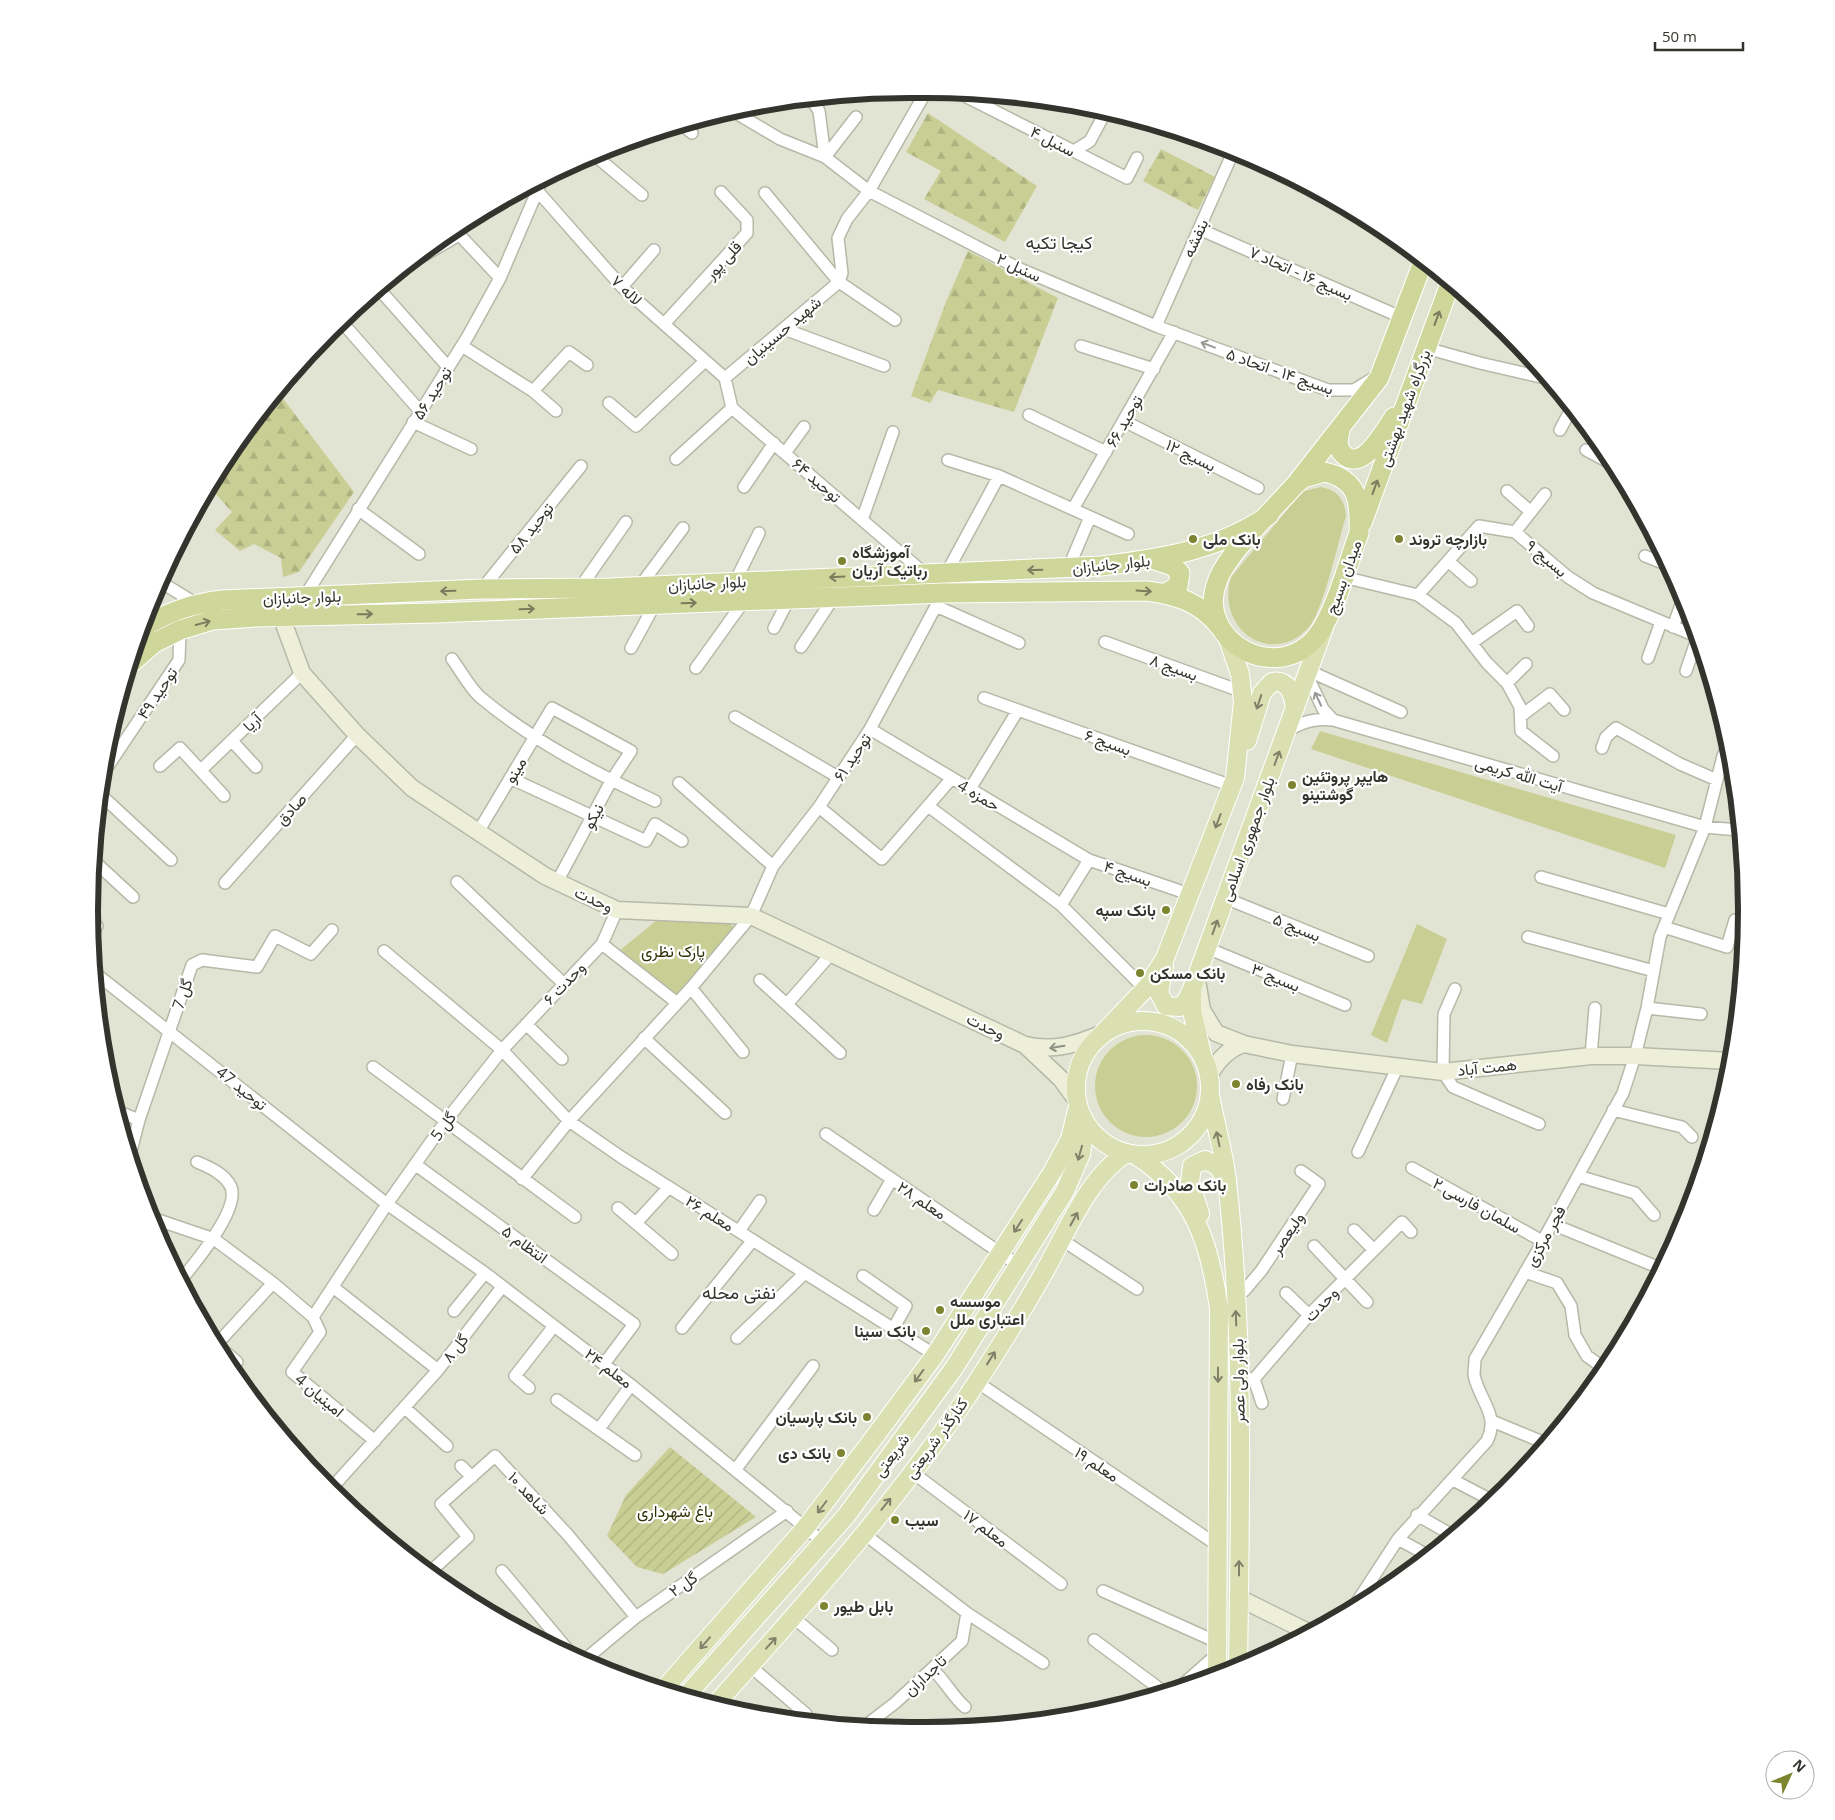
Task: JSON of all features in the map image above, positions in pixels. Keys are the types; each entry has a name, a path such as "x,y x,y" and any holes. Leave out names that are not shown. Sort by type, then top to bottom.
{"highway":[{"name":"بزرگراه شهید بهشتی","path":"1295,485 1382,371 1422,267"},
{"name":"بزرگراه شهید بهشتی","path":"1359,533 1448,288"},
{"path":"1341,427 1338,443 1342,453 1352,458 1362,457 1367,454 1409,393"},
{"name":"میدان بسیج","path":"1324,472 1344,480 1357,497 1359,533 1326,622 1307,646 1295,653 1267,658 1252,655 1239,648 1224,633 1215,613 1214,598 1216,584 1228,561 1295,485 1308,476 1324,472"},
{"name":"بلوار جانبازان","path":"150,623 169,612 195,603 306,596 482,589 640,586 947,572 1068,569 1155,560 1198,549 1250,526 1269,515"},
{"path":"1155,560 1173,566 1180,573 1178,586 1166,593"},
{"name":"بلوار جانبازان","path":"139,656 154,643 180,630 213,620 834,597 939,600 1137,590 1166,593 1197,605 1224,633"}],"main road":[{"name":"وحدت","path":"281,616 302,673 357,735 412,788 557,882 617,910 751,916 1025,1045 1043,1049 1060,1047 1080,1043 1103,1033"},
{"name":"بلوار جمهوری اسلامی","path":"1203,1058 1192,1011 1195,982 1326,622"},
{"name":"بلوار جمهوری اسلامی","path":"1103,1033 1145,989 1165,958 1234,782 1239,752 1243,692 1238,665 1224,633"},
{"path":"1234,782 1262,693 1268,684 1276,681 1284,683 1293,695 1295,708"},
{"path":"1165,958 1159,993 1162,1002 1170,1008 1180,1007 1186,1001 1195,982"},
{"name":"همت آباد","path":"1195,982 1199,1000 1210,1027 1222,1037 1244,1044 1292,1054 1443,1072 1591,1056 1635,1056 1723,1062"},
{"path":"1140,1020 1159,1022 1177,1030 1192,1042 1203,1058 1209,1076 1210,1096 1205,1114 1195,1131 1180,1144 1159,1153 1116,1154 1102,1161 1065,1190 1082,1148 1076,1075 1081,1060 1089,1046 1103,1033 1120,1024 1140,1020"},
{"path":"1209,1076 1229,1050 1244,1044"},
{"name":"وحدت","path":"1025,1045 1061,1079 1078,1107"},
{"name":"بلوار ولی عصر","path":"1210,1096 1227,1179 1235,1291 1246,1378 1238,1660"},
{"path":"668,1685 806,1527 935,1355 1053,1171 1070,1139 1078,1107"},
{"path":"1078,1107 1093,1134 1106,1144 1131,1154"},
{"name":"بلوار ولی عصر","path":"1131,1154 1166,1177 1180,1193 1199,1228 1209,1253 1219,1309 1217,1668"},
{"name":"کنارگذر شریعتی","path":"721,1700 794,1618 912,1472 977,1382 1102,1173 1114,1161 1131,1154"},
{"path":"1209,1253 1190,1182 1192,1166 1205,1160 1212,1162 1227,1179"},
{"name":"شریعتی","path":"690,1692 846,1516 954,1368 1065,1190"},
{"path":"1239,1598 1302,1629"}],"street":[{"path":"839,282 842,273 838,238 847,219 869,191 923,98"},
{"name":"سنبل ۴","path":"971,99 1127,178 1137,158"},
{"path":"814,103 819,111 825,157"},
{"name":"سنبل ۲","path":"740,116 780,139 825,157 869,191 1020,269 1174,332"},
{"path":"825,157 856,117"},
{"path":"1074,151 1090,141 1103,117"},
{"path":"687,129 692,133"},
{"name":"بنفشه","path":"1156,326 1231,157"},
{"path":"599,159 642,195"},
{"name":"لاله ۷","path":"536,189 622,287 725,378"},
{"name":"توحید ۵۶","path":"306,596 462,346 500,278 534,190"},
{"name":"قلی پور","path":"664,324 747,233 747,220 722,192"},
{"path":"765,193 839,282 895,320"},
{"name":"بسیج ۱۶ - اتحاد ۷","path":"1199,229 1403,318"},
{"path":"459,234 500,278"},
{"path":"622,287 654,250"},
{"name":"شهید حسینیان","path":"725,378 839,282"},
{"path":"382,292 448,367"},
{"path":"345,326 420,411"},
{"path":"784,328 884,366"},
{"name":"بسیج ۱۴ - اتحاد ۵","path":"1174,332 1328,390 1354,390 1382,371"},
{"name":"توحید ۶۶","path":"1073,509 1174,332"},
{"path":"462,346 533,391 556,411"},
{"path":"1081,346 1154,370"},
{"path":"1426,348 1480,363 1536,374"},
{"path":"533,391 569,352 587,365"},
{"path":"609,403 636,426 705,361"},
{"path":"676,459 732,408 725,378"},
{"name":"توحید ۶۴","path":"732,408 924,573"},
{"path":"1560,430 1569,413"},
{"path":"1029,415 1106,452"},
{"name":"بسیج ۱۲","path":"1124,421 1258,488"},
{"path":"413,422 472,449"},
{"path":"785,453 804,427"},
{"path":"862,520 893,432"},
{"path":"744,487 774,443"},
{"path":"1586,450 1600,457"},
{"path":"948,460 999,476 1128,534"},
{"name":"توحید ۵۸","path":"482,589 581,466"},
{"path":"947,572 999,476"},
{"path":"1507,491 1531,512"},
{"path":"1515,532 1544,494"},
{"path":"358,510 419,554"},
{"path":"1068,569 1090,517"},
{"path":"580,588 626,522"},
{"name":"بسیج ۹","path":"1418,595 1479,526 1515,532 1568,577 1593,593 1689,634"},
{"path":"640,586 683,528"},
{"path":"735,582 758,533"},
{"path":"1645,556 1659,562"},
{"path":"1448,561 1472,580"},
{"path":"1343,577 1418,595 1456,623 1473,642 1487,663 1508,683 1520,706 1522,731 1553,756"},
{"path":"165,585 195,603"},
{"path":"801,647 834,597"},
{"path":"774,628 789,599"},
{"path":"939,600 1019,643"},
{"name":"توحید ۶۱","path":"522,1179 569,1121 676,1002 691,988 751,916 773,866 819,807 870,729 939,600"},
{"path":"696,668 744,601"},
{"path":"630,648 655,604"},
{"path":"1673,627 1679,609"},
{"path":"1473,642 1517,611 1528,626"},
{"path":"1648,658 1661,622"},
{"name":"توحید ۴۹","path":"111,762 179,660 180,630"},
{"name":"بسیج ۸","path":"1105,642 1243,692"},
{"path":"1686,671 1693,647"},
{"path":"452,659 478,695 535,736 611,781 655,801"},
{"path":"1508,683 1526,664"},
{"name":"آریا","path":"201,770 302,673"},
{"path":"1308,673 1401,712"},
{"path":"1308,673 1323,709 1333,720"},
{"path":"1521,716 1550,694 1564,710"},
{"name":"بسیج ۶","path":"984,698 1234,782"},
{"name":"مینو","path":"478,832 552,708 631,751"},
{"path":"970,789 1018,710"},
{"path":"735,716 838,777"},
{"name":"آیت الله کریمی","path":"1287,731 1301,723 1318,718 1333,720 1705,827 1733,830"},
{"path":"1602,748 1606,737 1616,728 1680,764 1717,780"},
{"name":"حمزه 4","path":"870,729 1088,860"},
{"name":"صادق","path":"225,883 357,735"},
{"path":"232,740 256,767"},
{"path":"160,766 180,748 224,796"},
{"name":"نیکو","path":"557,882 611,781 631,751"},
{"name":"فجر مرکزی","path":"1492,1421 1474,1375 1475,1360 1552,1224 1622,1094 1635,1056 1664,927 1705,827 1723,756"},
{"path":"510,778 646,841 656,824 682,841"},
{"path":"819,807 882,859 952,778"},
{"path":"679,784 773,866"},
{"path":"105,799 171,860"},
{"path":"928,806 1061,905 1145,989"},
{"name":"بسیج ۴","path":"1061,905 1088,860 1190,894"},
{"path":"99,866 132,898"},
{"path":"1541,877 1669,914"},
{"path":"457,882 564,984"},
{"name":"بسیج ۵","path":"1226,898 1368,956"},
{"name":"وحدت ۶","path":"502,1050 602,944 617,910"},
{"path":"1664,927 1727,948 1734,920"},
{"name":"گل 7","path":"169,1030 195,961 202,960 257,967 275,936 311,954 332,930"},
{"path":"1528,937 1654,970"},
{"path":"602,944 676,1002"},
{"name":"بسیج ۳","path":"1207,948 1345,1005"},
{"name":"معلم ۲۶","path":"384,951 502,1050 569,1121 669,1187 935,1355"},
{"path":"787,1004 831,954"},
{"name":"توحید 47","path":"100,977 387,1204"},
{"path":"760,980 840,1052"},
{"path":"691,988 744,1052"},
{"path":"1455,989 1444,1014 1443,1072 1453,1086 1539,1124"},
{"path":"1591,1056 1595,1008"},
{"path":"1647,1008 1701,1014"},
{"path":"526,1024 562,1059"},
{"path":"133,1145 169,1030"},
{"path":"644,1038 725,1113"},
{"name":"گل 5","path":"313,1317 387,1204 445,1122 502,1050"},
{"path":"1283,1099 1292,1054"},
{"path":"1358,1152 1398,1066"},
{"path":"372,1067 575,1217"},
{"path":"1613,1110 1682,1126 1692,1137"},
{"path":"123,1113 140,1120"},
{"name":"معلم ۲۸","path":"826,1134 1018,1265"},
{"path":"185,1276 214,1239 232,1199 231,1188 225,1179 211,1168 197,1162"},
{"name":"انتظام ۵","path":"416,1165 634,1324 604,1364"},
{"name":"سلمان فارسی ۲","path":"1412,1168 1542,1242"},
{"name":"ولیعصر","path":"1235,1291 1244,1290 1261,1271 1319,1184 1301,1171"},
{"path":"1578,1176 1635,1193 1654,1215"},
{"path":"874,1210 892,1179"},
{"path":"636,1223 669,1187"},
{"path":"739,1231 760,1201"},
{"name":"معلم ۲۴","path":"387,1204 485,1274 632,1385 823,1542"},
{"path":"618,1208 672,1254"},
{"path":"159,1220 214,1239 273,1283 313,1317"},
{"name":"وحدت","path":"1246,1378 1402,1222 1412,1232"},
{"path":"1552,1224 1655,1266"},
{"path":"1354,1230 1374,1250"},
{"path":"682,1328 753,1240"},
{"path":"1062,1240 1137,1288"},
{"path":"1314,1246 1367,1302"},
{"path":"1525,1272 1557,1284 1571,1306 1575,1335 1587,1356 1599,1364"},
{"path":"737,1338 805,1273"},
{"path":"454,1311 485,1274"},
{"path":"863,1276 906,1306 893,1328"},
{"path":"220,1339 273,1283"},
{"path":"333,1287 438,1370"},
{"name":"گل ۸","path":"335,1485 438,1370 502,1287"},
{"path":"1286,1293 1309,1315"},
{"name":"امینیان 4","path":"313,1317 320,1332 292,1372 375,1441"},
{"path":"530,1388 515,1376 554,1326"},
{"path":"232,1358 237,1362"},
{"path":"736,1469 813,1366"},
{"path":"1246,1378 1262,1402"},
{"name":"معلم ۱۹","path":"977,1382 1217,1545"},
{"path":"599,1429 632,1385"},
{"path":"557,1400 635,1455"},
{"path":"405,1408 447,1446"},
{"path":"1361,1595 1398,1539 1417,1515 1453,1480 1487,1441 1492,1431 1492,1421 1540,1441"},
{"name":"شاهد ۱۰","path":"434,1569 468,1537 441,1504 495,1456 568,1535 636,1617"},
{"path":"461,1466 472,1477"},
{"name":"معلم ۱۷","path":"912,1472 1061,1584"},
{"path":"1453,1480 1486,1498"},
{"name":"گل ۲","path":"589,1656 636,1617 787,1511"},
{"path":"1417,1515 1447,1532"},
{"path":"863,1533 967,1613 1043,1663"},
{"path":"1398,1539 1423,1553"},
{"path":"502,1571 564,1645"},
{"path":"1103,1591 1217,1649 1189,1678"},
{"name":"تاجداران","path":"871,1721 895,1704 962,1641 967,1613"},
{"path":"794,1618 832,1650"},
{"path":"1094,1640 1158,1688"},
{"path":"750,1666 806,1714"},
{"path":"932,1669 941,1677 957,1700 965,1707"}],"green space":[{"path":"928,113 1037,186 1005,242 924,199 941,171 906,152"},
{"path":"1161,149 1215,177 1198,210 1143,181"},
{"path":"968,251 1058,298 1014,412 938,390 930,403 911,396 946,302"},
{"path":"281,396 354,492 299,572 283,577 281,558 254,544 240,551 215,530 232,512 214,492 234,459"},
{"path":"1321,487 1332,490 1339,496 1344,505 1346,516 1320,607 1309,627 1295,639 1279,644 1264,643 1250,637 1239,627 1231,613 1228,596 1231,577 1304,491"},
{"path":"1320,731 1676,835 1665,868 1311,749"},
{"name":"پارک نظری","path":"662,916 731,923 734,929 677,997 619,951"},
{"path":"1417,924 1447,939 1422,1004 1402,999 1387,1043 1371,1035"},
{"path":"1146,1035 1165,1039 1182,1050 1193,1067 1197,1086 1193,1105 1182,1122 1165,1133 1146,1137 1127,1133 1110,1122 1099,1105 1095,1086 1099,1067 1110,1050 1127,1039"},
{"name":"باغ شهرداری","path":"670,1447 756,1517 663,1574 637,1567 607,1536 626,1495"}],"place":[{"name":"بانک ملی","path":"1193,539"},
{"name":"بازارچه تروند","path":"1399,539"},
{"name":"آموزشگاه رباتیک آریان","path":"842,561"},
{"name":"هایپر پروتئین گوشتینو","path":"1292,785"},
{"name":"بانک سپه","path":"1166,910"},
{"name":"بانک مسکن","path":"1140,973"},
{"name":"بانک رفاه","path":"1236,1084"},
{"name":"بانک صادرات","path":"1134,1185"},
{"name":"موسسه اعتباری ملل","path":"940,1310"},
{"name":"بانک سینا","path":"926,1331"},
{"name":"بانک پارسیان","path":"867,1417"},
{"name":"بانک دی","path":"841,1453"},
{"name":"سیب","path":"895,1520"},
{"name":"بابل طیور","path":"824,1606"}],"district":[{"name":"کیجا تکیه","path":"1059,242"},
{"name":"نفتی محله","path":"739,1292"}]}
